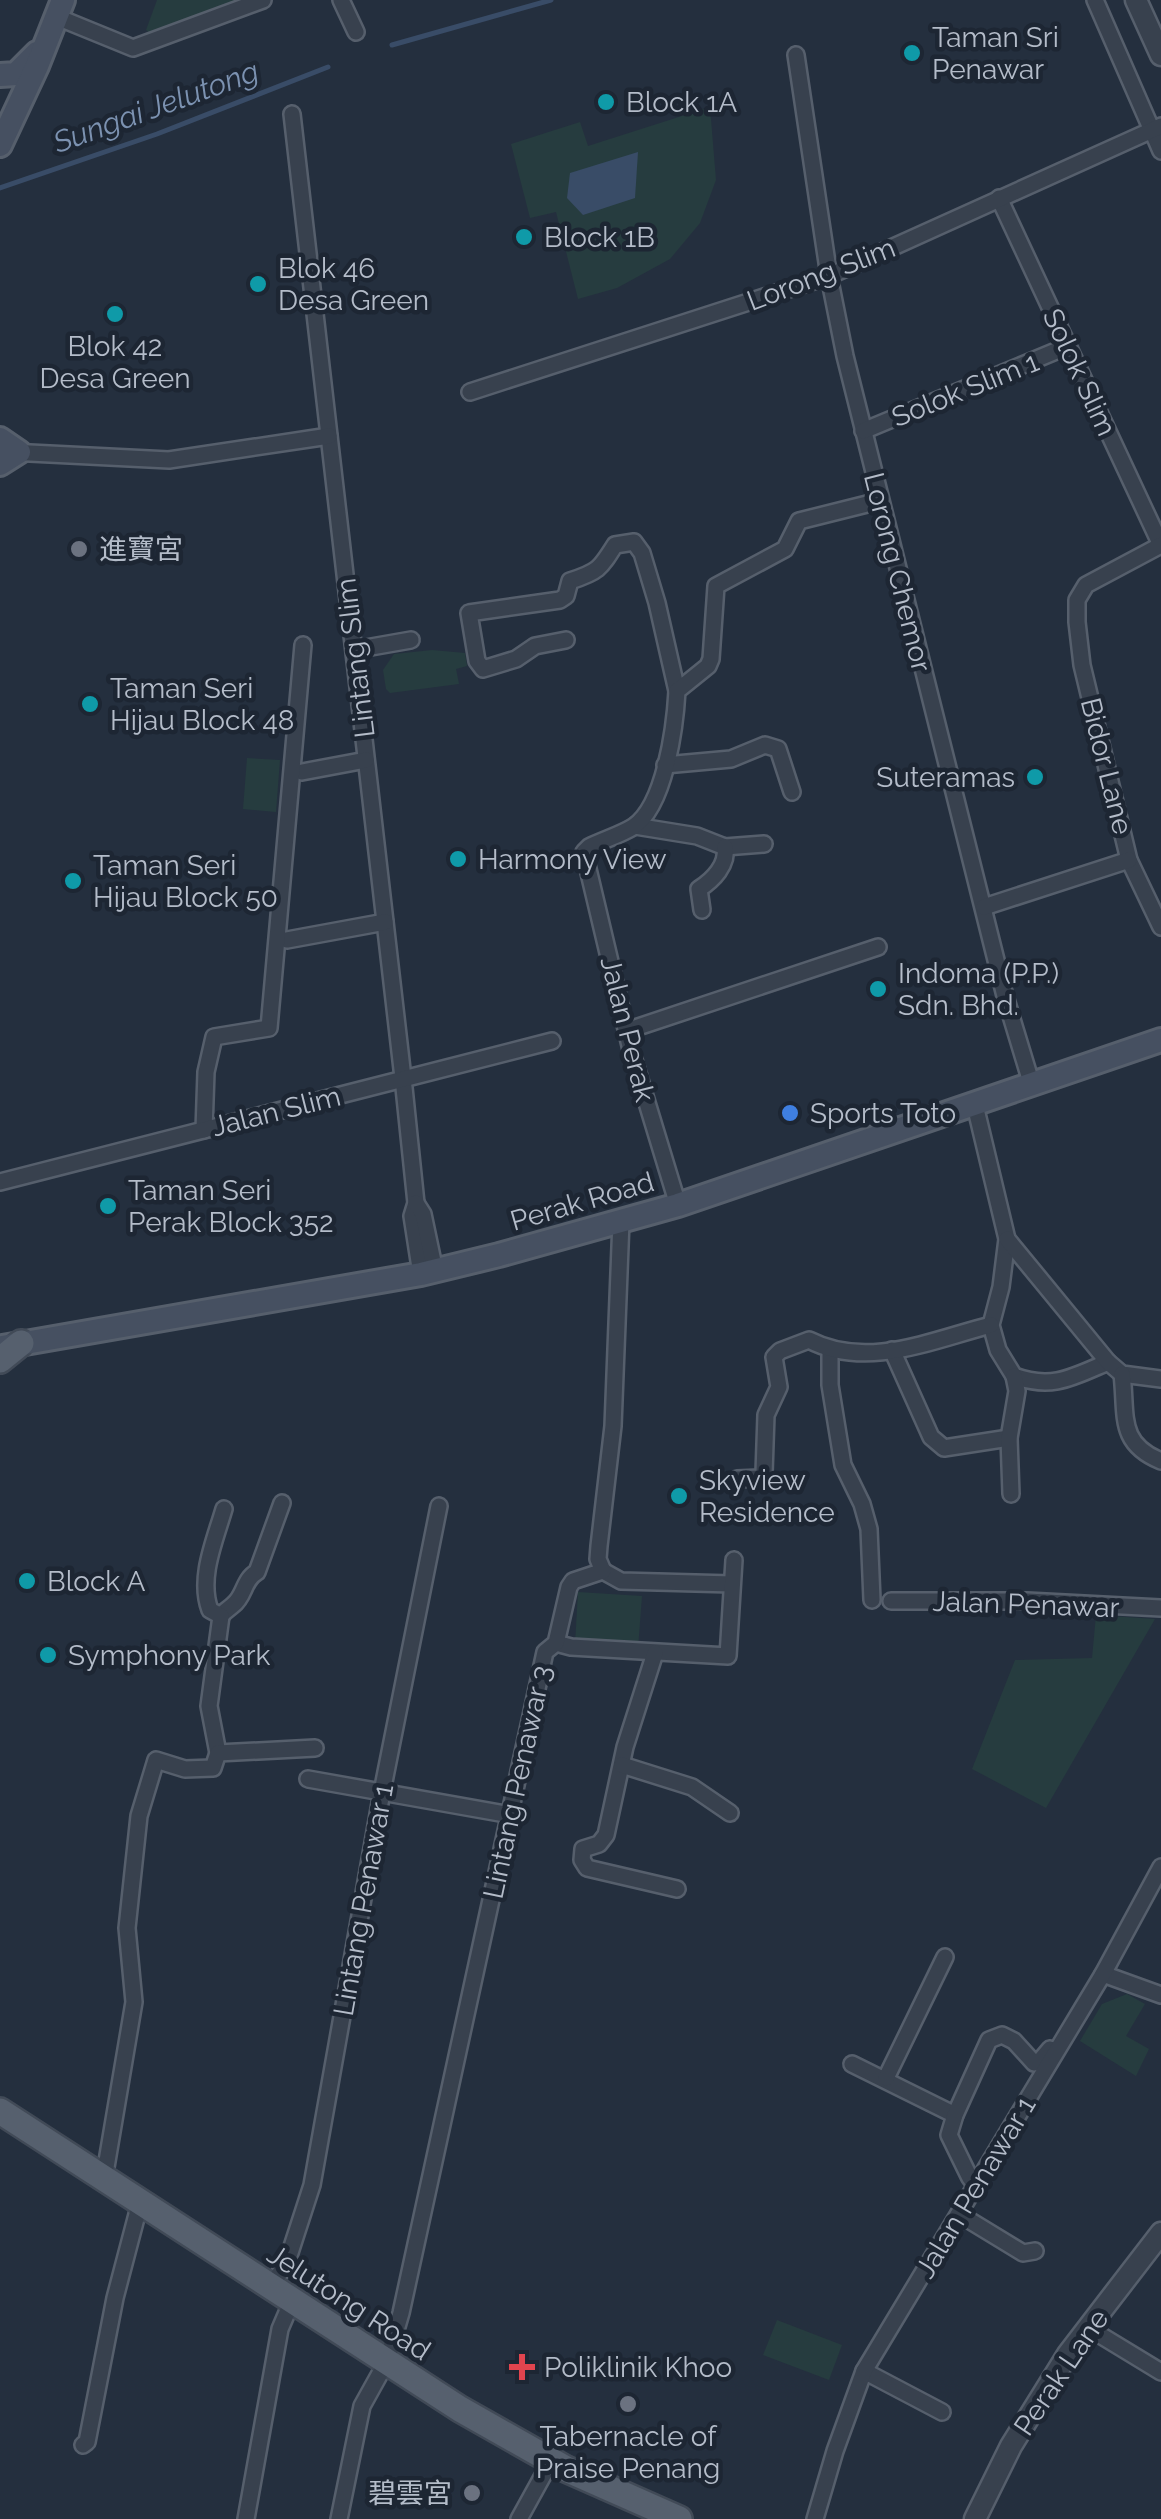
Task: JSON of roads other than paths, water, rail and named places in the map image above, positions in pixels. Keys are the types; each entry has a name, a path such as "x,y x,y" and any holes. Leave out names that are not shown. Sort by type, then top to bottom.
{"main road":[{"path":"0,145 60,9"},
{"path":"0,75 16,74 47,43"},
{"path":"0,107 0,121"},
{"name":"Perak Road","path":"11,1345 428,1272 620,1222 1161,1040"},
{"path":"0,1360 11,1345"},
{"name":"Jelutong Road","path":"0,2111 460,2410 551,2461 664,2516"}],"street":[{"path":"60,9 133,48 262,0"},
{"path":"340,0 356,32"},
{"path":"1094,0 1156,128 1161,150"},
{"path":"1136,0 1161,55"},
{"name":"Lorong Chemor","path":"796,55 829,276 879,501 1031,1082"},
{"path":"0,86 25,94"},
{"name":"Lintang Slim","path":"292,114 403,1078 416,1202 412,1216 428,1272"},
{"name":"Lorong Slim","path":"470,392 829,276 1156,128"},
{"name":"Solok Slim","path":"999,198 1161,545 1086,585 1077,600"},
{"name":"Solok Slim 1","path":"863,431 1068,346"},
{"path":"5,452 168,460 329,436"},
{"path":"677,691 711,659 716,586 785,549 799,521 879,501"},
{"path":"566,640 535,646 516,660 484,669 476,660 469,613 560,600 566,596 570,581 595,573 615,545 634,542 642,553 657,603 677,691 665,765 654,800 636,826 697,836 725,847 764,844"},
{"name":"Bidor Lane","path":"1077,600 1082,665 1129,860 1161,926"},
{"path":"354,650 411,640"},
{"path":"204,1130 211,1042 221,1034 269,1028 302,645"},
{"path":"665,765 731,759 765,746 778,748 792,792"},
{"path":"302,772 366,760"},
{"name":"Jalan Perak","path":"636,826 584,852 631,1050 678,1204"},
{"path":"702,910 699,889 718,872 725,847"},
{"path":"984,907 1129,860"},
{"path":"288,940 385,922"},
{"path":"629,1030 878,947"},
{"name":"Jalan Slim","path":"0,1182 552,1041"},
{"path":"974,1101 1007,1239 991,1325 1017,1391 1009,1438 1012,1494"},
{"path":"620,1222 615,1393 599,1546 602,1570 621,1581 732,1584"},
{"path":"1007,1239 1108,1362 1122,1374 1161,1379"},
{"path":"737,1479 760,1478 764,1473 766,1416 780,1387 776,1353 809,1340 830,1351 853,1355 892,1350 991,1325"},
{"path":"892,1350 930,1438 937,1444 944,1448 1009,1438"},
{"path":"830,1351 830,1385 843,1465 869,1529 872,1600"},
{"path":"1014,1376 1044,1384 1062,1381 1108,1362"},
{"path":"1122,1374 1128,1434 1136,1448 1161,1461"},
{"path":"104,2179 134,2002 127,1928 139,1816 156,1760 185,1769 213,1768 218,1753 209,1706 221,1616 225,1608 236,1603 248,1578 257,1572 282,1503"},
{"name":"Lintang Penawar 1","path":"246,2519 280,2328 286,2262 312,2185 382,1792 440,1506"},
{"path":"221,1616 210,1610 206,1594 209,1560 224,1509"},
{"path":"556,1643 571,1648 728,1656 734,1560"},
{"name":"Lintang Penawar 3","path":"339,2519 362,2406 387,2361 401,2313 545,1652 556,1643 573,1581 602,1570"},
{"name":"Jalan Penawar","path":"890,1601 1026,1601 1161,1608"},
{"path":"655,1653 604,1840 586,1845 582,1860 586,1868 676,1889"},
{"path":"218,1753 315,1748"},
{"path":"622,1765 692,1787 730,1813"},
{"path":"308,1779 511,1815"},
{"name":"Jalan Penawar 1","path":"816,2519 835,2450 864,2370 1102,1974 1161,1866"},
{"path":"886,2078 945,1957"},
{"path":"970,2178 949,2140 954,2115 989,2040 1002,2035 1014,2040 1034,2063 1040,2062 1092,1979 1102,1974 1161,1995"},
{"path":"852,2064 954,2115"},
{"path":"83,2445 140,2203"},
{"path":"959,2214 1023,2253 1036,2251"},
{"name":"Perak Lane","path":"975,2519 1011,2446 1086,2327 1161,2234"},
{"path":"1086,2327 1161,2372"},
{"path":"864,2370 942,2412"},
{"path":"519,2519 551,2461"}],"water":[{"path":"638,152 635,198 583,215 567,198 570,173"}],"waterway":[{"name":"Sungai Jelutong","path":"392,45 551,0"},
{"name":"Sungai Jelutong","path":"0,188 157,134 328,67"}],"place":[{"name":"Taman Sri Penawar","path":"912,53"},
{"name":"Block 1A","path":"606,102"},
{"name":"Block 1B","path":"524,237"},
{"name":"Blok 46 Desa Green","path":"258,284"},
{"name":"Blok 42 Desa Green","path":"115,314"},
{"name":"進寶宮","path":"79,549"},
{"name":"Taman Seri Hijau Block 48","path":"90,704"},
{"name":"Suteramas","path":"1035,777"},
{"name":"Harmony View","path":"458,859"},
{"name":"Taman Seri Hijau Block 50","path":"73,881"},
{"name":"Indoma (P.P.) Sdn. Bhd.","path":"878,989"},
{"name":"Sports Toto","path":"790,1113"},
{"name":"Taman Seri Perak Block 352","path":"108,1206"},
{"name":"Skyview Residence","path":"679,1496"},
{"name":"Block A","path":"27,1581"},
{"name":"Symphony Park","path":"48,1655"},
{"name":"Poliklinik Khoo","path":"522,2367"},
{"name":"Tabernacle of Praise Penang","path":"628,2404"},
{"name":"碧雲宮","path":"472,2493"}]}
